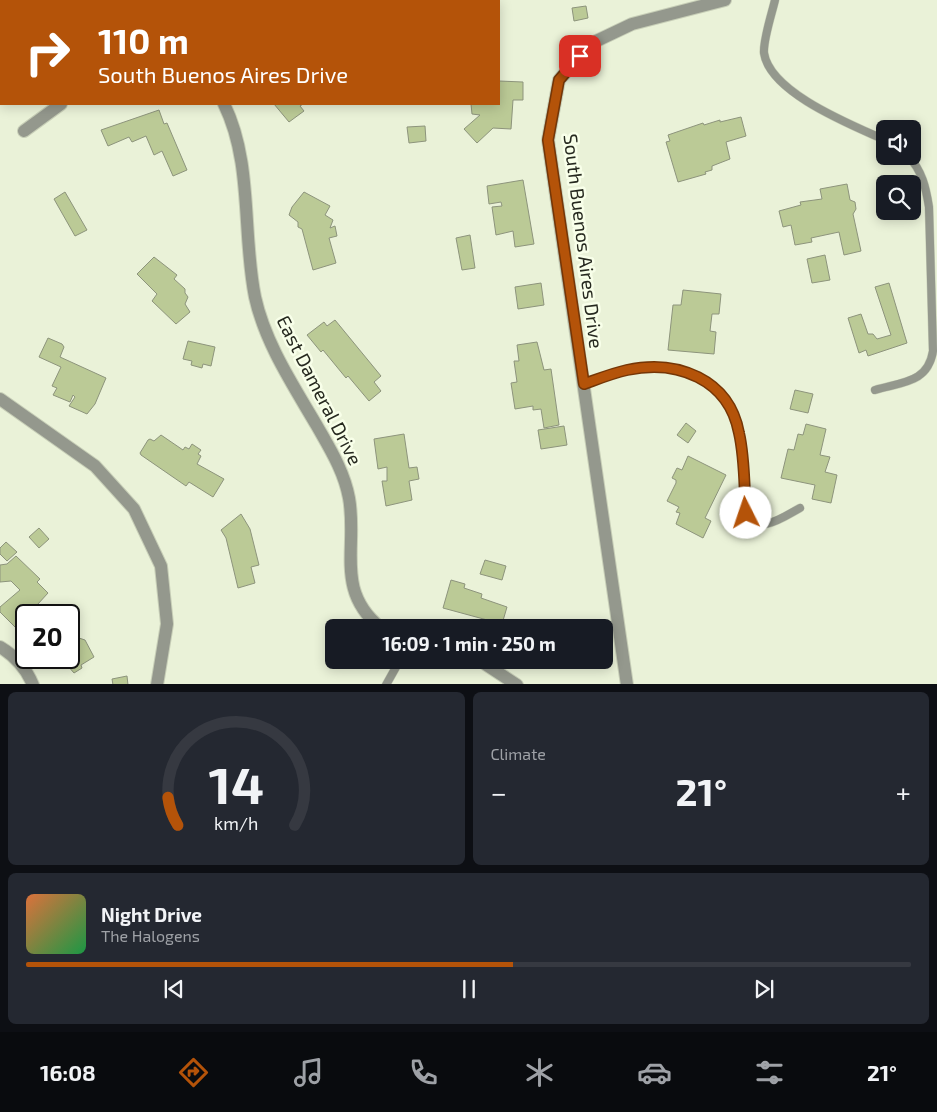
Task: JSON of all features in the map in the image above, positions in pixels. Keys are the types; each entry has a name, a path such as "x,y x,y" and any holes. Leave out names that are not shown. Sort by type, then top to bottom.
{"street":[{"name":"South Buenos Aires Drive","path":"627,684 548,140 559,80 590,44 632,24 725,0"},
{"path":"24,130 60,105"},
{"name":"East Dameral Drive","path":"224,105 234,124 241,158 255,297 268,336 285,372 340,466 349,499 349,565 354,594 370,619"},
{"path":"0,399 94,466 134,509 161,566 168,624 157,684"},
{"path":"0,648 12,655 28,674 33,684"},
{"path":"493,669 517,684"}],"lane":[{"path":"775,0 764,51 769,67 782,82 822,110 876,136"},
{"path":"875,390 921,377 931,365 933,351 928,208 925,185 916,165"},
{"path":"584,384 636,369 672,369 697,375 712,386 732,410 740,433 746,513 749,518 758,524 764,524 800,508"},
{"path":"386,684 395,669"}],"building":[{"path":"586,6 588,18 574,21 572,8"},
{"path":"500,81 523,82 523,100 513,100 511,129 493,128 477,143 464,129 480,115 472,114 471,105 500,105"},
{"path":"275,105 302,105 300,106 304,111 289,122"},
{"path":"159,110 164,124 167,123 187,170 173,176 162,151 154,155 146,136 132,142 129,137 108,146 101,130"},
{"path":"741,117 746,136 726,142 730,159 712,166 712,170 705,172 706,174 678,182 666,142 670,141 668,135 703,123 704,125 720,120 720,122"},
{"path":"425,126 426,141 409,143 407,127"},
{"path":"523,180 534,244 515,247 513,231 496,235 492,207 502,206 501,202 489,204 487,186"},
{"path":"847,184 850,200 855,202 856,209 853,214 861,251 844,255 839,232 811,238 812,242 795,245 791,225 783,227 779,211 801,205 800,202 822,199 820,189"},
{"path":"65,192 87,230 75,236 54,199"},
{"path":"304,192 330,206 325,215 333,220 330,228 335,226 337,236 329,238 336,263 313,270 302,229 298,227 298,222 289,215 292,207"},
{"path":"470,235 475,268 462,270 456,238"},
{"path":"825,255 830,280 812,283 807,259"},
{"path":"154,257 177,275 174,279 185,289 188,297 185,304 190,312 176,324 152,301 157,294 137,274"},
{"path":"541,283 544,305 518,309 515,287"},
{"path":"889,283 907,343 868,356 866,350 859,353 848,318 861,314 868,334 873,334 877,339 891,335 875,287"},
{"path":"683,290 721,294 719,314 712,314 710,331 716,332 714,354 668,350 673,305 681,305"},
{"path":"335,320 381,376 374,382 381,391 369,401 348,376 346,378 323,350 321,352 307,335 324,322 327,326"},
{"path":"48,338 62,344 64,347 60,357 106,378 95,404 87,414 69,406 75,397 73,395 70,402 53,395 57,388 52,386 61,367 39,357"},
{"path":"188,341 215,347 211,366 203,364 202,368 191,365 192,361 183,359"},
{"path":"537,342 544,370 551,369 559,425 544,428 541,409 533,410 533,406 515,409 511,383 517,382 514,361 519,361 517,345"},
{"path":"795,390 813,394 808,413 790,409"},
{"path":"686,423 696,431 688,443 677,435"},
{"path":"806,424 826,429 820,455 830,457 825,472 837,475 831,503 812,499 815,485 781,478 788,449 794,450 798,434 803,435"},
{"path":"564,426 567,445 541,449 538,430"},
{"path":"404,434 409,468 417,467 419,479 409,481 412,500 386,506 382,481 387,481 387,467 378,469 374,439"},
{"path":"161,435 183,450 185,447 189,449 192,444 201,450 198,454 201,456 197,464 224,479 213,497 189,482 186,486 141,455 140,453 148,440 154,441"},
{"path":"688,456 726,475 705,518 711,521 703,538 676,524 680,513 676,512 679,507 667,501 676,483 676,480 672,478 677,468 682,470"},
{"path":"241,514 250,529 259,565 251,567 255,583 238,588 226,538 221,530"},
{"path":"39,528 49,539 39,548 29,537"},
{"path":"6,542 17,552 7,561 0,554 0,548"},
{"path":"16,556 40,579 37,582 48,593 38,604 15,604 15,627 0,612 0,607 20,590 11,581 0,582 0,565 7,564"},
{"path":"485,560 506,566 502,580 480,574"},
{"path":"451,580 465,584 464,588 482,594 481,598 507,607 503,619 484,619 443,608"},
{"path":"80,638 85,640 94,657 81,665 82,668 74,673 71,669 80,669"},
{"path":"127,676 128,684 113,684 112,679"}],"route":[{"path":"580,56 559,80 548,140 584,384 626,370 650,368 688,371 712,386 732,410 740,433 746,513"}]}
